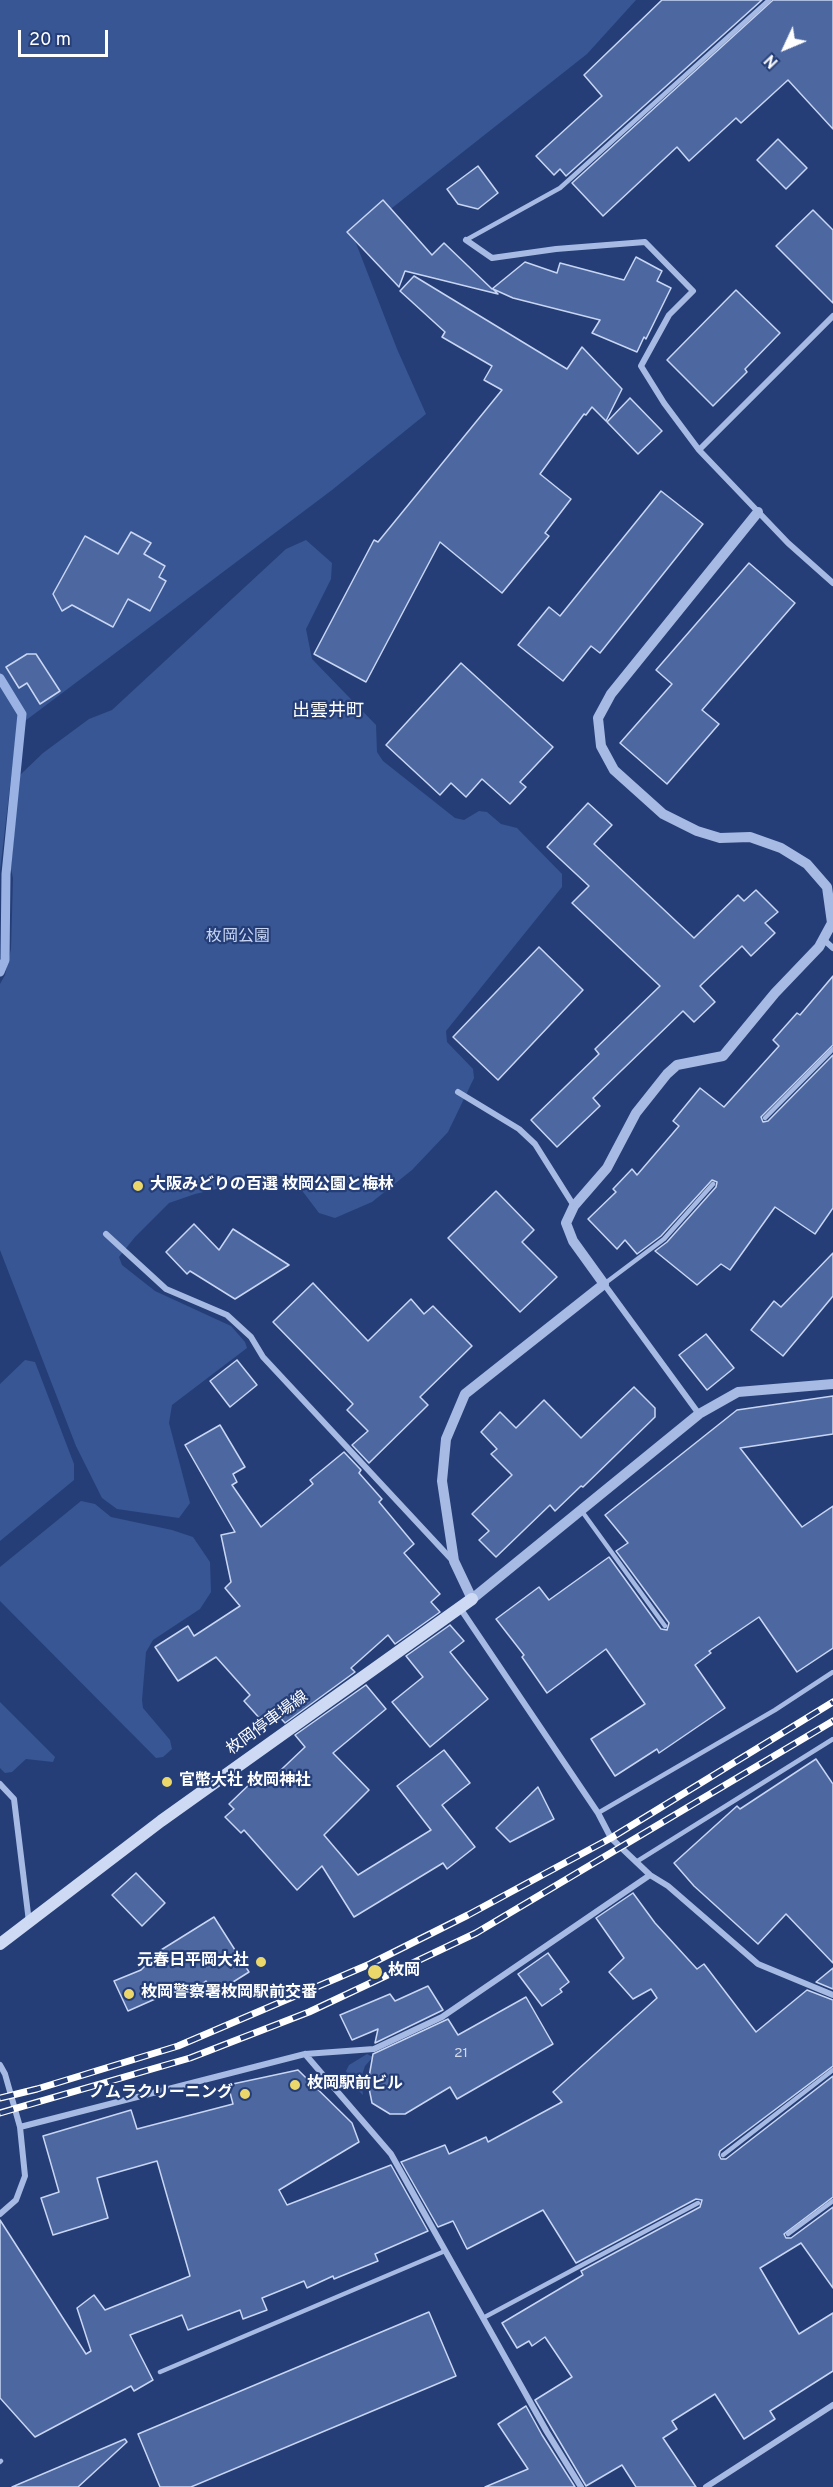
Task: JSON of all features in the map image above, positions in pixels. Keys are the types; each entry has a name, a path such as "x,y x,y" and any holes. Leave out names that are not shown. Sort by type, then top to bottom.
{"main road":[{"name":"枚岡停車場線","path":"0,1944 161,1821 472,1599"}],"street":[{"path":"466,240 492,258 556,249 645,242 693,291 669,315 641,366 664,403 699,450 788,543 833,583"},
{"path":"699,450 833,316"},
{"path":"699,1414 573,1241 566,1223 574,1206 607,1168 636,1113 667,1074 677,1065 723,1056 823,939 832,923 827,887 807,864 781,848 750,837 720,838 697,831 663,814 614,770 601,746 598,718 610,694 758,512"},
{"path":"823,939 833,948"},
{"path":"458,1092 519,1129 534,1144 574,1206"},
{"path":"106,1234 166,1289 227,1315 251,1337 262,1357 454,1561"},
{"path":"604,1284 465,1394 446,1439 441,1481 454,1561 472,1599 699,1414 738,1392 833,1384"},
{"path":"459,1607 598,1813 611,1838 650,1875 668,1886 758,1964 833,1995"},
{"path":"0,1784 14,1799 29,1922"},
{"path":"20,2127 305,2054 374,2049 442,2017 650,1875"},
{"path":"305,2054 391,2154 547,2432 581,2487"},
{"path":"0,2066 5,2074 20,2127 25,2176 16,2200 0,2214"},
{"path":"706,2487 833,2405"}],"lane":[{"path":"466,240 560,188 769,0"},
{"path":"765,1118 833,1049"},
{"path":"604,1284 664,1239 713,1184"},
{"path":"581,1510 665,1626"},
{"path":"598,1813 775,1710 833,1672"},
{"path":"636,1862 833,1739"},
{"path":"723,2155 833,2070"},
{"path":"789,2234 833,2201"},
{"path":"483,2318 698,2203"},
{"path":"160,2372 445,2251"}],"green space":[{"path":"0,0 636,0 587,54 354,238 397,349 426,414 332,490 17,727 0,871"},
{"name":"枚岡公園","path":"306,540 332,563 331,579 306,629 312,659 376,725 377,752 383,761 455,818 464,820 479,811 487,812 501,824 517,828 562,874 562,887 446,1031 447,1042 473,1069 474,1078 448,1132 412,1170 372,1202 335,1218 319,1213 294,1180 277,1175 195,1194 169,1203 135,1237 119,1257 122,1265 155,1291 231,1326 245,1342 247,1348 172,1405 169,1423 190,1503 179,1518 117,1509 102,1498 76,1446 0,1250 0,984 5,975 11,949 13,878 11,869 19,776 43,753 89,719 112,710 286,549"},
{"path":"25,1360 35,1362 74,1464 74,1480 0,1541 0,1384"},
{"path":"81,1501 95,1504 111,1517 172,1530 193,1537 210,1562 211,1592 200,1609 153,1640 146,1652 143,1708 170,1740 172,1749 163,1757 156,1758 0,1601 0,1567"},
{"path":"0,1702 55,1757 53,1762 26,1759 12,1772 5,1773 0,1768"},
{"path":"367,2054 373,2057 365,2066 361,2078 363,2095 352,2084 346,2071 349,2065"}],"building":[{"path":"662,0 762,0 566,176 560,169 554,175 536,156 602,96 584,75"},
{"path":"773,0 833,0 833,129 788,80 741,123 736,118 689,161 677,147 603,216 572,183"},
{"path":"778,139 807,168 786,189 757,160"},
{"path":"478,166 498,193 478,209 458,204 447,189"},
{"path":"383,200 432,255 444,243 492,289 525,262 557,273 560,263 624,280 636,257 662,271 657,281 671,288 646,339 644,337 637,352 592,333 600,320 513,298 493,289 498,294 405,271 399,287 347,232"},
{"path":"813,210 833,230 833,303 776,246"},
{"path":"414,276 567,369 582,347 622,389 606,421 592,407 586,415 584,414 540,474 571,499 545,533 549,536 502,593 440,542 366,682 314,654 374,540 378,542 502,390 484,380 492,366 442,337 445,332 400,291"},
{"path":"736,290 780,333 745,369 747,372 713,406 667,360"},
{"path":"630,398 662,431 638,454 607,422"},
{"path":"661,491 703,524 600,653 591,646 563,681 518,645 549,607 560,616"},
{"path":"131,532 151,543 144,554 165,566 159,577 166,581 150,611 128,599 113,627 72,605 62,611 53,594 85,536 118,554"},
{"path":"749,563 795,603 702,710 719,724 667,784 620,743 672,684 656,670"},
{"path":"27,654 36,654 60,691 40,704 27,683 19,688 6,667"},
{"path":"461,663 553,747 520,782 526,787 510,804 482,779 466,797 451,783 440,795 386,745"},
{"path":"588,803 612,825 594,844 694,938 738,895 744,901 756,890 778,912 765,923 775,933 751,956 742,946 700,986 715,1002 694,1022 683,1011 593,1098 600,1106 557,1147 531,1120 599,1054 595,1049 660,986 572,903 589,886 547,847"},
{"path":"539,947 583,990 498,1080 453,1037"},
{"path":"833,976 833,1045 761,1117 763,1122 768,1121 833,1055 833,1208 815,1234 775,1207 730,1270 721,1264 697,1285 655,1251 667,1242 716,1187 717,1182 712,1180 661,1236 637,1254 625,1240 617,1249 588,1219 616,1192 613,1189 632,1169 637,1175 679,1126 673,1121 700,1088 724,1107 779,1046 773,1040 797,1013 800,1015"},
{"path":"496,1191 534,1230 522,1242 557,1277 520,1312 448,1238"},
{"path":"194,1224 219,1250 233,1229 289,1265 235,1299 190,1271 187,1274 166,1252"},
{"path":"833,1253 833,1296 783,1356 751,1330 774,1301 781,1307"},
{"path":"313,1283 368,1341 411,1299 424,1314 433,1306 472,1346 420,1397 428,1405 369,1463 352,1445 368,1431 347,1410 353,1404 273,1322"},
{"path":"706,1334 734,1368 707,1390 679,1355"},
{"path":"237,1360 257,1385 230,1407 210,1381"},
{"path":"634,1387 655,1408 655,1417 583,1487 581,1486 555,1511 550,1505 496,1557 479,1540 489,1531 472,1514 512,1475 491,1454 497,1449 481,1432 500,1412 516,1428 544,1400 581,1438"},
{"path":"833,1396 833,1434 740,1448 802,1527 833,1506 833,1648 797,1672 759,1617 709,1651 711,1653 695,1665 725,1708 659,1753 657,1749 615,1776 591,1739 645,1704 606,1649 547,1693 522,1657 524,1655 496,1619 539,1587 549,1600 609,1557 661,1629 667,1630 669,1623 616,1551 628,1543 605,1515 737,1410"},
{"path":"220,1425 245,1467 233,1474 237,1482 232,1485 261,1527 313,1484 310,1480 344,1452 361,1470 359,1473 382,1499 379,1502 414,1544 404,1553 440,1594 431,1602 440,1612 395,1644 388,1635 351,1668 355,1672 285,1723 275,1712 263,1722 244,1701 250,1695 216,1657 178,1681 155,1647 188,1626 194,1636 240,1606 225,1588 231,1582 221,1535 235,1532 185,1445"},
{"path":"450,1625 464,1641 450,1652 488,1699 430,1747 392,1702 423,1677 406,1656"},
{"path":"366,1685 386,1709 333,1753 369,1790 324,1835 358,1875 431,1830 397,1786 444,1750 470,1783 442,1805 475,1847 447,1869 443,1863 354,1917 322,1866 297,1890 244,1830 241,1833 225,1817 234,1809 229,1804 256,1778 264,1786 305,1747 295,1735"},
{"path":"816,1759 833,1784 833,1963 786,1914 758,1944 694,1886 674,1863 737,1806 740,1809"},
{"path":"538,1787 554,1819 510,1842 496,1828"},
{"path":"136,1873 165,1903 142,1926 112,1895"},
{"path":"633,1893 655,1923 697,1969 704,1964 756,2032 807,1990 833,2000 833,2066 720,2151 719,2155 721,2159 726,2159 833,2076 833,2197 784,2234 786,2238 791,2238 833,2207 833,2288 801,2243 760,2268 799,2334 833,2313 833,2371 770,2411 775,2419 744,2439 715,2394 672,2421 677,2429 663,2438 696,2487 636,2487 622,2465 586,2486 535,2400 572,2377 545,2337 532,2346 529,2341 517,2348 502,2323 583,2275 581,2271 700,2207 702,2200 696,2199 576,2263 543,2210 467,2249 453,2221 438,2227 401,2162 445,2145 449,2154 486,2137 488,2142 562,2102 553,2092 657,1998 651,1989 633,1999 609,1972 624,1958 596,1918"},
{"path":"214,1917 249,1972 214,1994 206,1981 185,1995 180,1988 128,2011 114,1981 141,1970 161,1950"},
{"path":"548,1953 569,1982 560,1989 562,1992 542,2006 518,1974"},
{"path":"833,1968 833,1989 816,1982"},
{"path":"428,1986 443,2010 375,2043 378,2029 352,2040 340,2015 390,1994 395,2001"},
{"path":"526,1997 553,2044 457,2099 450,2087 405,2114 390,2114 372,2103 368,2083 373,2054 448,2019 458,2035"},
{"path":"298,2070 352,2123 359,2142 279,2190 287,2205 391,2165 428,2231 375,2254 378,2261 334,2279 333,2276 307,2288 304,2281 262,2298 267,2310 243,2319 240,2310 188,2330 182,2315 130,2335 153,2380 134,2391 131,2386 35,2437 0,2398 0,2220 86,2354 91,2351 77,2308 94,2295 105,2310 190,2276 157,2161 97,2178 108,2218 53,2235 41,2198 59,2192 43,2136 131,2110 137,2129 233,2104 228,2085"},
{"path":"429,2312 456,2376 191,2487 160,2487 138,2434"},
{"path":"526,2406 575,2487 485,2487 528,2469 498,2424"},
{"path":"125,2439 127,2442 78,2487 12,2487"}],"waterway":[{"path":"0,678 22,714 6,874 5,960 0,972"}],"railway":[{"path":"0,2098 178,2046 370,1964 468,1915 611,1838 833,1702"},
{"path":"0,2113 190,2058 309,2012 476,1933 833,1721"}],"place":[{"name":"大阪みどりの百選 枚岡公園と梅林","path":"138,1186"},
{"name":"官幣大社 枚岡神社","path":"167,1782"},
{"name":"元春日平岡大社","path":"261,1962"},
{"name":"枚岡","path":"375,1972"},
{"name":"枚岡警察署枚岡駅前交番","path":"129,1994"},
{"name":"枚岡駅前ビル","path":"295,2085"},
{"name":"ノムラクリーニング","path":"245,2094"}],"district":[{"name":"出雲井町","path":"328,712"}]}
